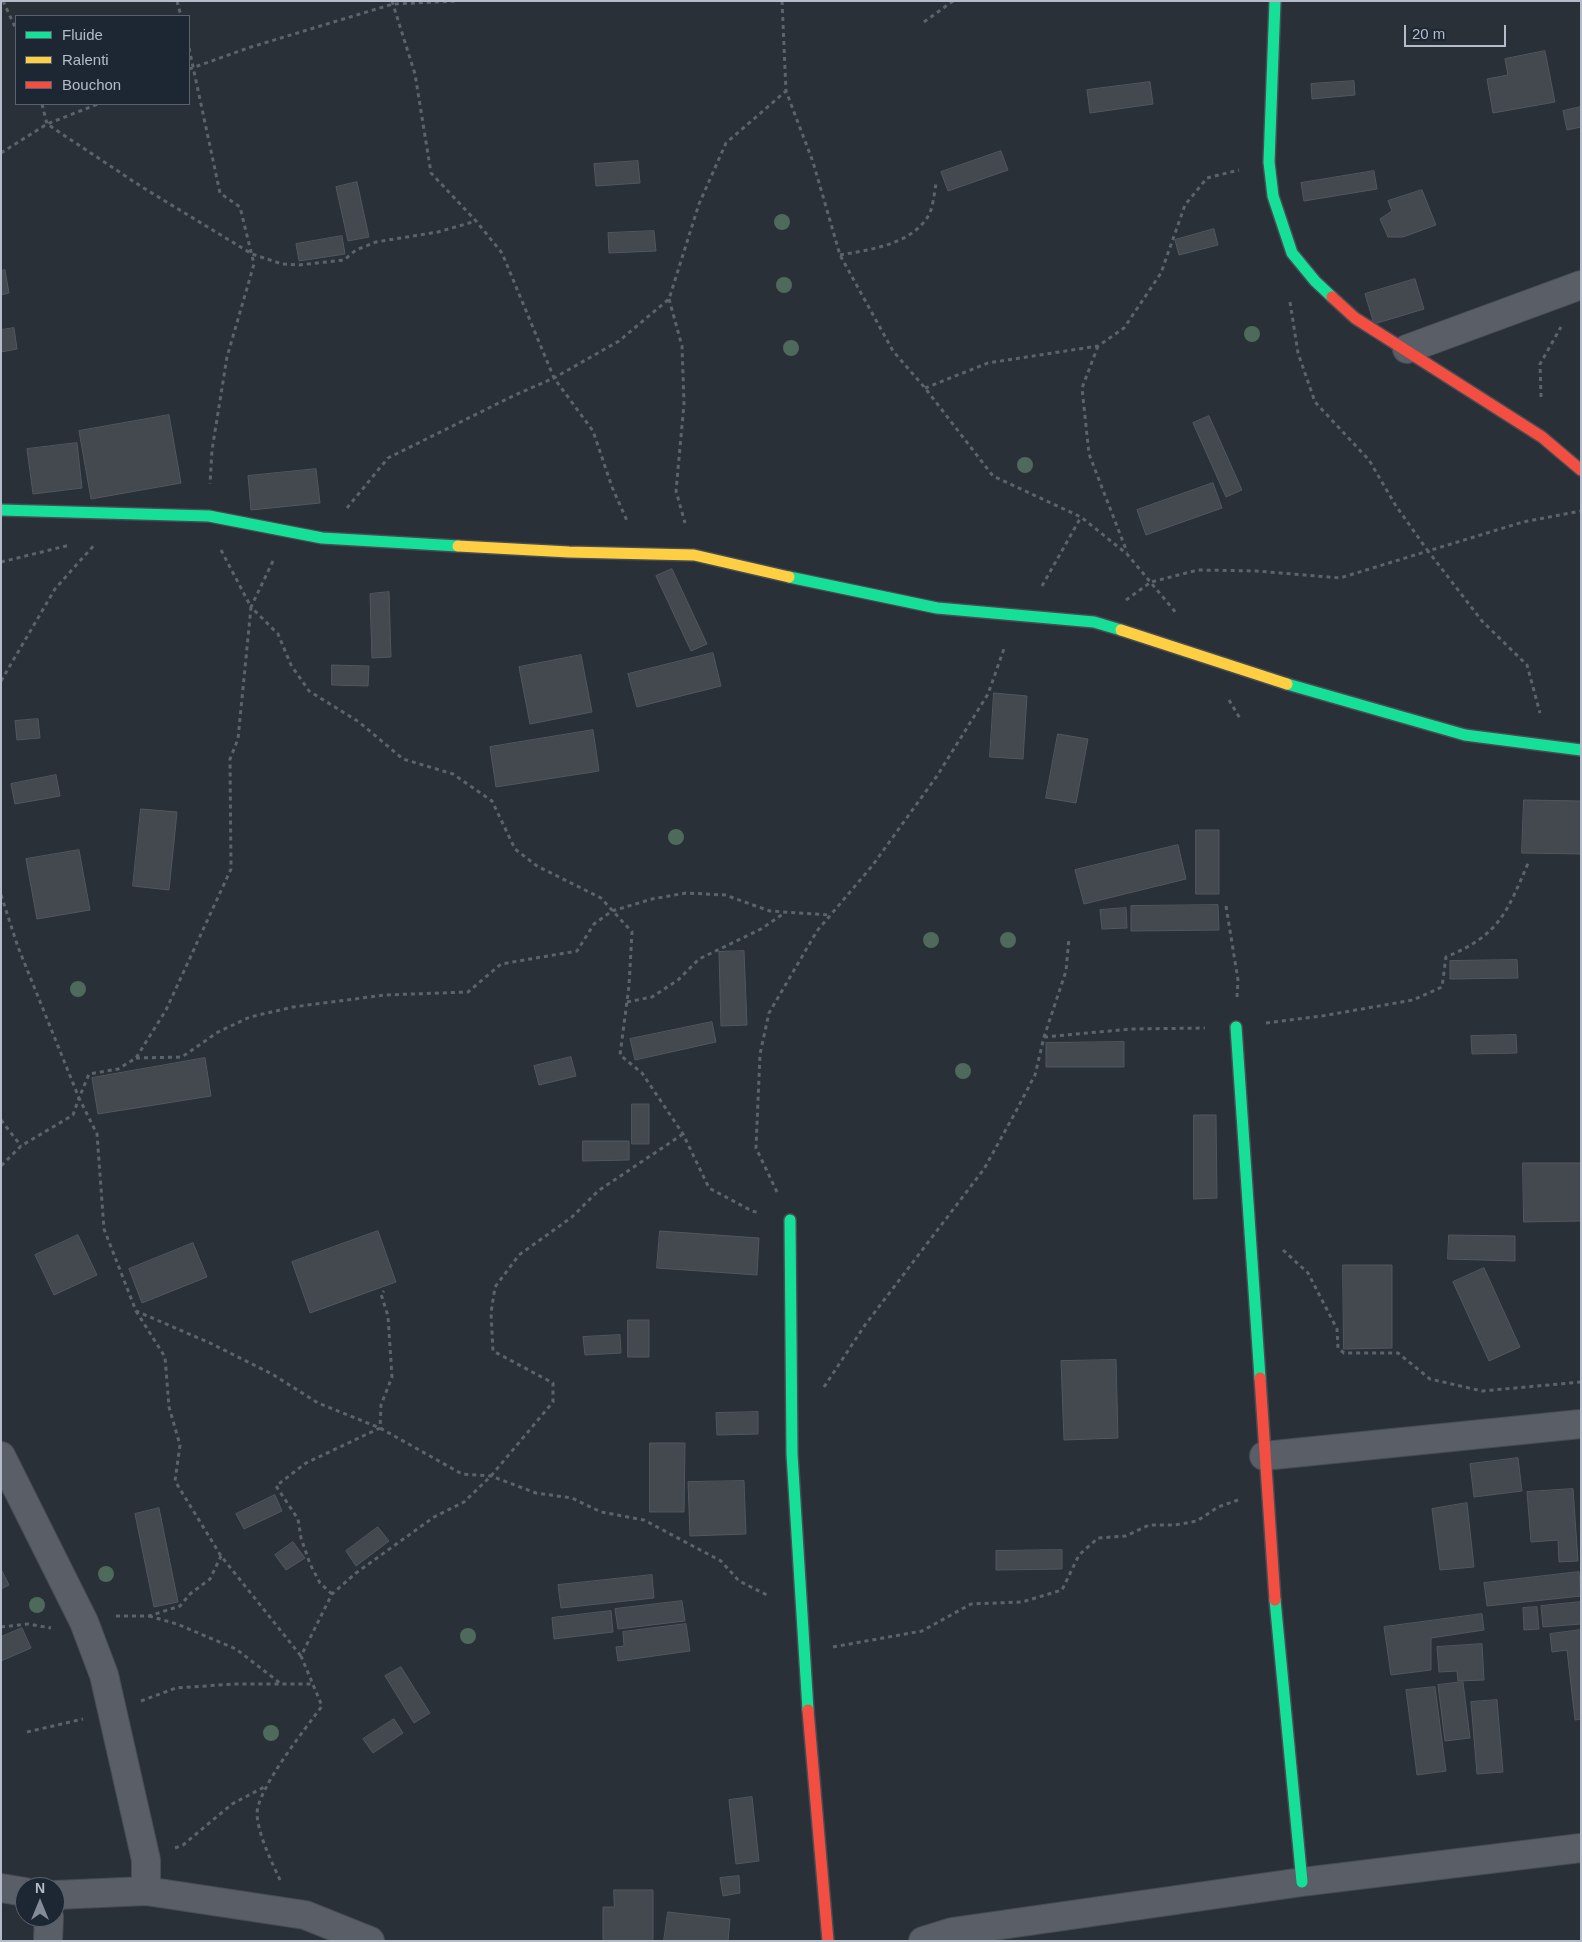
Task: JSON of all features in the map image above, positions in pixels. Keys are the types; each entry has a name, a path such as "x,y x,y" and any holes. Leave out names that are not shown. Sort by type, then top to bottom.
{"street":[{"path":"1275,1 1269,162 1272,196 1292,253 1315,281 1355,318 1407,349 1542,437 1581,470"},
{"path":"1407,349 1581,285"},
{"path":"1,510 213,517 322,538 570,552 694,554 737,566 937,608 1094,622 1269,679 1465,736 1549,744 1581,750"},
{"path":"1236,1027 1277,1627 1302,1882"},
{"path":"790,1220 790,1403 803,1653 828,1941"},
{"path":"1264,1456 1581,1424"},
{"path":"1,1456 84,1622 104,1675 146,1860 146,1891"},
{"path":"923,1941 952,1932 1302,1882 1581,1848"},
{"path":"1,1888 15,1890"},
{"path":"65,1895 146,1891 305,1915 370,1941"},
{"path":"48,1941 49,1927"}],"path":[{"path":"3,1 15,28"},
{"path":"177,1 181,15"},
{"path":"456,1 392,2 251,47 190,69 220,193 240,207 254,264 227,357 213,441 213,517 221,551 251,606 278,634 290,665 309,691 359,722 403,759 453,774 492,801 515,848 537,866 601,898 632,932 627,1002 620,1055 642,1073 684,1134 709,1188 752,1211 790,1220"},
{"path":"782,1 786,91 813,162 840,255 893,351 926,388 992,476 1081,517 1127,554 1192,632 1203,656 1241,720"},
{"path":"924,22 953,1"},
{"path":"392,2 415,74 431,173 476,221 502,253 554,378 594,431 612,487 641,553"},
{"path":"694,554 676,491 684,404 682,346 670,299 698,204 726,144 786,91"},
{"path":"42,105 47,124 142,187 252,254 290,264 344,260 356,250 376,242 438,232 476,221"},
{"path":"1,153 47,124 95,105"},
{"path":"926,388 988,363 1098,346 1124,328 1161,273 1185,204 1207,178 1269,162"},
{"path":"840,255 881,247 909,234 928,218 936,184"},
{"path":"322,538 388,458 554,378 619,341 670,299"},
{"path":"1290,301 1298,353 1315,402 1369,460 1396,506 1482,621 1527,665 1549,744"},
{"path":"1542,437 1540,364 1553,337 1564,322"},
{"path":"1098,346 1082,388 1089,454 1127,554"},
{"path":"1094,622 1151,582 1198,570 1257,571 1340,578 1523,522 1581,511"},
{"path":"790,1220 756,1148 760,1054 769,1013 817,930 872,866 937,776 988,694 1008,638 1024,617 1081,517"},
{"path":"1,681 55,589 101,538 92,540"},
{"path":"1,562 73,544"},
{"path":"136,1058 166,1010 231,870 230,759 238,739 251,606 276,557"},
{"path":"1044,1037 1131,1029 1236,1027 1322,1016 1413,1000 1442,987 1446,956 1463,950 1492,932 1512,902 1528,861"},
{"path":"1,1166 21,1146 73,1115 89,1074 118,1068 136,1058 182,1057 218,1032 250,1017 293,1007 385,995 468,992 501,964 577,951 594,924 612,911 652,899 686,893 725,895 770,911 830,915"},
{"path":"1,895 18,947 79,1098 97,1134 104,1228 136,1311 165,1357 169,1407 180,1444 175,1481 221,1556 301,1656 322,1706 266,1786 257,1812 260,1833 280,1879 305,1915"},
{"path":"1226,906 1238,980 1236,1027"},
{"path":"627,1002 652,997 678,980 699,959 761,929 787,912"},
{"path":"822,1390 864,1325 984,1169 1035,1075 1044,1037 1066,971 1068,938"},
{"path":"1,1120 21,1146"},
{"path":"301,1656 332,1594 356,1574 434,1518 464,1502 491,1476 553,1402 553,1384 493,1351 491,1313 495,1287 519,1255 572,1217 598,1191 684,1134"},
{"path":"1250,1221 1308,1273 1337,1329 1338,1348 1344,1354 1398,1354 1430,1380 1482,1391 1581,1382"},
{"path":"380,1428 381,1405 392,1377 388,1316 380,1294 384,1291"},
{"path":"136,1311 245,1360 318,1403 380,1428 462,1474 491,1476 536,1493 572,1498 601,1512 644,1520 721,1561 739,1581 801,1612"},
{"path":"332,1594 320,1583 310,1564 301,1538 298,1519 276,1486 306,1463 380,1428"},
{"path":"803,1653 922,1631 971,1604 1022,1602 1062,1590 1079,1555 1098,1538 1126,1536 1149,1525 1175,1525 1196,1521 1218,1507 1268,1489"},
{"path":"149,1616 180,1606 190,1594 210,1578 221,1556"},
{"path":"1,1627 28,1624 57,1629 122,1615 149,1616 177,1624 236,1649 280,1683"},
{"path":"27,1732 112,1712 176,1688 280,1683 313,1684"},
{"path":"146,1860 183,1845 232,1804 266,1786"}],"building":[{"path":"1545,51 1555,102 1493,113 1487,79 1508,75 1505,59"},
{"path":"1354,81 1355,95 1312,99 1311,84"},
{"path":"1150,82 1153,104 1090,113 1087,90"},
{"path":"1581,107 1581,127 1567,130 1563,111"},
{"path":"1001,151 1008,170 948,191 941,172"},
{"path":"638,161 640,183 596,186 594,164"},
{"path":"1374,171 1377,189 1304,201 1301,183"},
{"path":"357,182 369,237 348,241 336,187"},
{"path":"1422,190 1436,225 1403,237 1388,237 1380,219 1392,211 1388,201"},
{"path":"1214,229 1218,245 1179,255 1175,240"},
{"path":"654,231 656,251 609,253 608,233"},
{"path":"342,236 345,254 299,261 296,244"},
{"path":"5,270 9,293 1,295 1,271"},
{"path":"1415,279 1424,309 1374,324 1365,294"},
{"path":"14,328 17,349 1,352 1,330"},
{"path":"169,415 181,483 91,499 79,431"},
{"path":"1209,416 1242,490 1226,497 1193,423"},
{"path":"77,443 82,488 33,494 27,449"},
{"path":"316,469 320,503 251,510 248,476"},
{"path":"1213,483 1222,508 1146,535 1137,510"},
{"path":"672,569 707,644 691,651 656,576"},
{"path":"389,592 391,657 372,658 370,594"},
{"path":"713,653 721,686 637,707 628,674"},
{"path":"581,655 592,712 530,724 519,667"},
{"path":"332,665 369,666 368,686 332,685"},
{"path":"994,693 1027,696 1023,759 990,757"},
{"path":"38,719 40,738 17,740 15,721"},
{"path":"593,730 599,771 496,787 490,747"},
{"path":"1058,734 1088,739 1076,803 1046,798"},
{"path":"56,775 60,796 15,804 11,784"},
{"path":"1524,800 1581,801 1581,854 1522,853"},
{"path":"141,809 177,812 169,890 133,886"},
{"path":"1196,830 1219,830 1219,894 1196,894"},
{"path":"1178,845 1186,879 1084,904 1075,870"},
{"path":"79,850 90,910 37,919 26,859"},
{"path":"1218,905 1219,930 1131,931 1131,906"},
{"path":"1126,908 1127,928 1102,929 1100,910"},
{"path":"744,951 747,1025 721,1026 719,952"},
{"path":"1517,960 1518,978 1450,979 1450,961"},
{"path":"712,1022 716,1042 635,1060 630,1039"},
{"path":"1516,1035 1517,1053 1472,1054 1471,1036"},
{"path":"1124,1042 1124,1067 1046,1067 1046,1043"},
{"path":"571,1057 576,1076 539,1085 534,1066"},
{"path":"205,1058 211,1096 98,1114 92,1078"},
{"path":"632,1104 649,1104 649,1144 632,1144"},
{"path":"1194,1115 1216,1115 1217,1198 1194,1199"},
{"path":"583,1141 629,1141 629,1160 583,1161"},
{"path":"1523,1163 1581,1163 1581,1221 1524,1222"},
{"path":"378,1231 396,1282 310,1313 292,1262"},
{"path":"660,1231 759,1238 757,1275 657,1268"},
{"path":"78,1235 97,1275 54,1295 35,1255"},
{"path":"1449,1235 1515,1236 1515,1261 1448,1259"},
{"path":"193,1243 207,1277 142,1303 129,1269"},
{"path":"1343,1265 1392,1265 1392,1348 1344,1349"},
{"path":"1484,1268 1520,1347 1489,1361 1453,1282"},
{"path":"628,1320 649,1320 649,1357 628,1357"},
{"path":"620,1335 621,1353 585,1355 583,1337"},
{"path":"1116,1360 1118,1438 1064,1440 1061,1361"},
{"path":"758,1412 758,1434 717,1435 716,1413"},
{"path":"650,1443 685,1443 684,1512 650,1512"},
{"path":"1518,1458 1522,1491 1474,1497 1470,1464"},
{"path":"744,1481 746,1534 690,1536 688,1482"},
{"path":"1573,1489 1578,1561 1559,1562 1558,1540 1531,1542 1527,1492"},
{"path":"275,1495 282,1511 244,1529 236,1514"},
{"path":"1467,1503 1474,1567 1440,1570 1432,1509"},
{"path":"159,1508 178,1602 154,1607 135,1514"},
{"path":"378,1527 389,1541 356,1566 346,1551"},
{"path":"293,1542 305,1558 286,1570 275,1555"},
{"path":"1062,1550 1062,1569 996,1570 996,1551"},
{"path":"1,1569 9,1585 1,1589"},
{"path":"1579,1572 1581,1596 1487,1606 1484,1583"},
{"path":"652,1575 654,1598 561,1608 558,1585"},
{"path":"682,1601 685,1621 618,1629 615,1609"},
{"path":"1581,1602 1581,1624 1543,1627 1541,1606"},
{"path":"1537,1607 1539,1629 1524,1630 1523,1608"},
{"path":"611,1611 613,1632 554,1639 552,1618"},
{"path":"1482,1614 1484,1630 1431,1638 1431,1670 1391,1675 1384,1627"},
{"path":"686,1624 690,1651 618,1661 616,1647 624,1646 623,1632"},
{"path":"22,1628 31,1648 1,1661 1,1637"},
{"path":"1581,1630 1581,1719 1575,1720 1567,1650 1552,1652 1550,1634"},
{"path":"1482,1644 1484,1680 1458,1681 1457,1671 1439,1672 1437,1647"},
{"path":"401,1667 430,1713 414,1723 385,1676"},
{"path":"1463,1682 1470,1738 1445,1741 1438,1685"},
{"path":"1435,1687 1446,1771 1417,1775 1406,1690"},
{"path":"1497,1700 1503,1772 1477,1774 1471,1702"},
{"path":"394,1719 403,1733 373,1753 363,1739"},
{"path":"752,1797 759,1861 736,1864 729,1800"},
{"path":"739,1876 740,1893 723,1896 720,1878"},
{"path":"614,1890 653,1890 653,1941 603,1941 603,1907 614,1907"},
{"path":"668,1912 730,1919 728,1941 664,1941"}],"traffic: fast":[{"path":"1275,1 1269,162 1273,196 1292,253 1315,281 1332,297"},
{"path":"1,510 209,516 322,538 458,546"},
{"path":"789,577 937,608 1094,622 1121,630"},
{"path":"1287,684 1465,735 1581,750"},
{"path":"1236,1027 1260,1378"},
{"path":"790,1220 792,1454 808,1710"},
{"path":"1275,1600 1302,1882"}],"traffic: slow":[{"path":"458,546 569,552 694,555 789,577"},
{"path":"1121,630 1287,684"}],"traffic: jam":[{"path":"1332,297 1355,318 1542,437 1581,470"},
{"path":"1260,1378 1275,1600"},
{"path":"808,1710 828,1941"}]}
